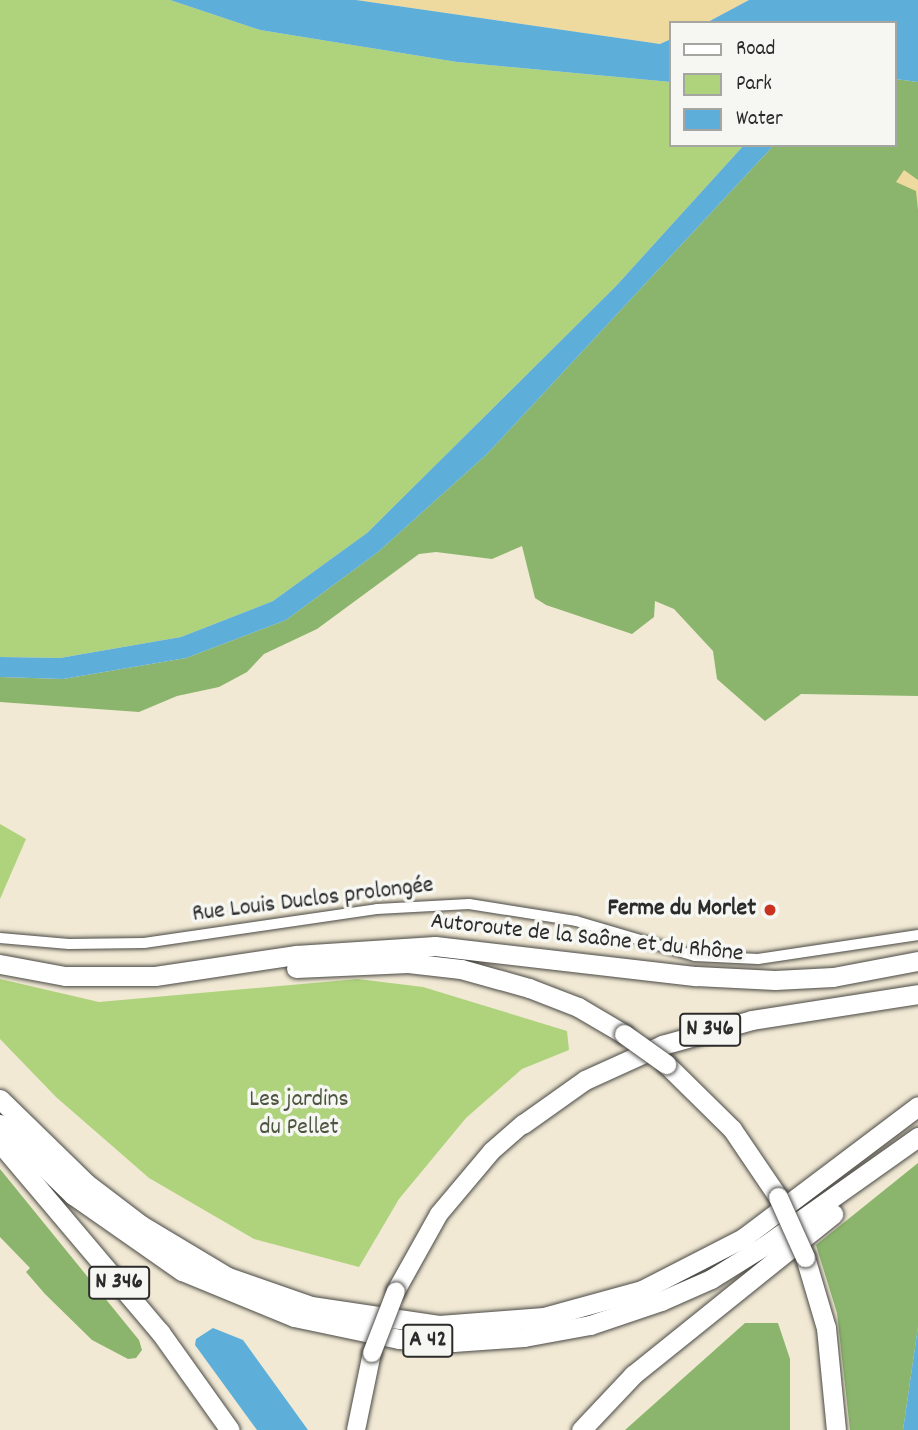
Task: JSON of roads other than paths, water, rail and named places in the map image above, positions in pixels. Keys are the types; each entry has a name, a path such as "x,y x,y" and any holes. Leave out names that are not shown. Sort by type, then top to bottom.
{"highway":[{"name":"Autoroute de la Saône et du Rhône","path":"0,964 65,976 155,976 435,946 738,980 833,976 918,961"},
{"path":"346,957 408,963 496,977 578,1007 624,1034 666,1064 732,1129 778,1197 805,1256 825,1328 836,1430"},
{"name":"N 346","path":"356,1430 372,1353 396,1291 439,1214 492,1151 523,1124 585,1080 662,1045 752,1020 918,994"},
{"path":"0,1099 86,1183 141,1225 229,1277 311,1306 439,1325 544,1317 642,1290 743,1238 918,1106"},
{"name":"A 42","path":"0,1124 73,1195 181,1270 294,1317 399,1339 524,1337 627,1314 711,1279 879,1169 918,1137"},
{"name":"N 346","path":"0,1143 160,1332 230,1430"},
{"path":"581,1430 633,1375 857,1194 879,1169"}],"street":[{"name":"Rue Louis Duclos prolongée","path":"0,938 69,944 144,943 377,909 469,904 576,921 695,956 758,959 918,934"}],"water":[{"path":"170,0 356,0 660,44 670,39 670,82 457,62 260,30"},
{"path":"749,0 918,0 918,82 897,79 897,21 710,21"},
{"path":"742,147 772,147 487,454 378,552 286,620 186,658 63,679 0,677 0,657 60,658 181,637 273,601 367,533 616,286"},
{"path":"918,1327 918,1430 903,1430"},
{"path":"213,1328 243,1340 308,1430 257,1430 195,1345 196,1339"}],"place":[{"name":"Ferme du Morlet","path":"770,910"}],"park label":[{"name":"Les jardins du Pellet","path":"299,1115"}]}
